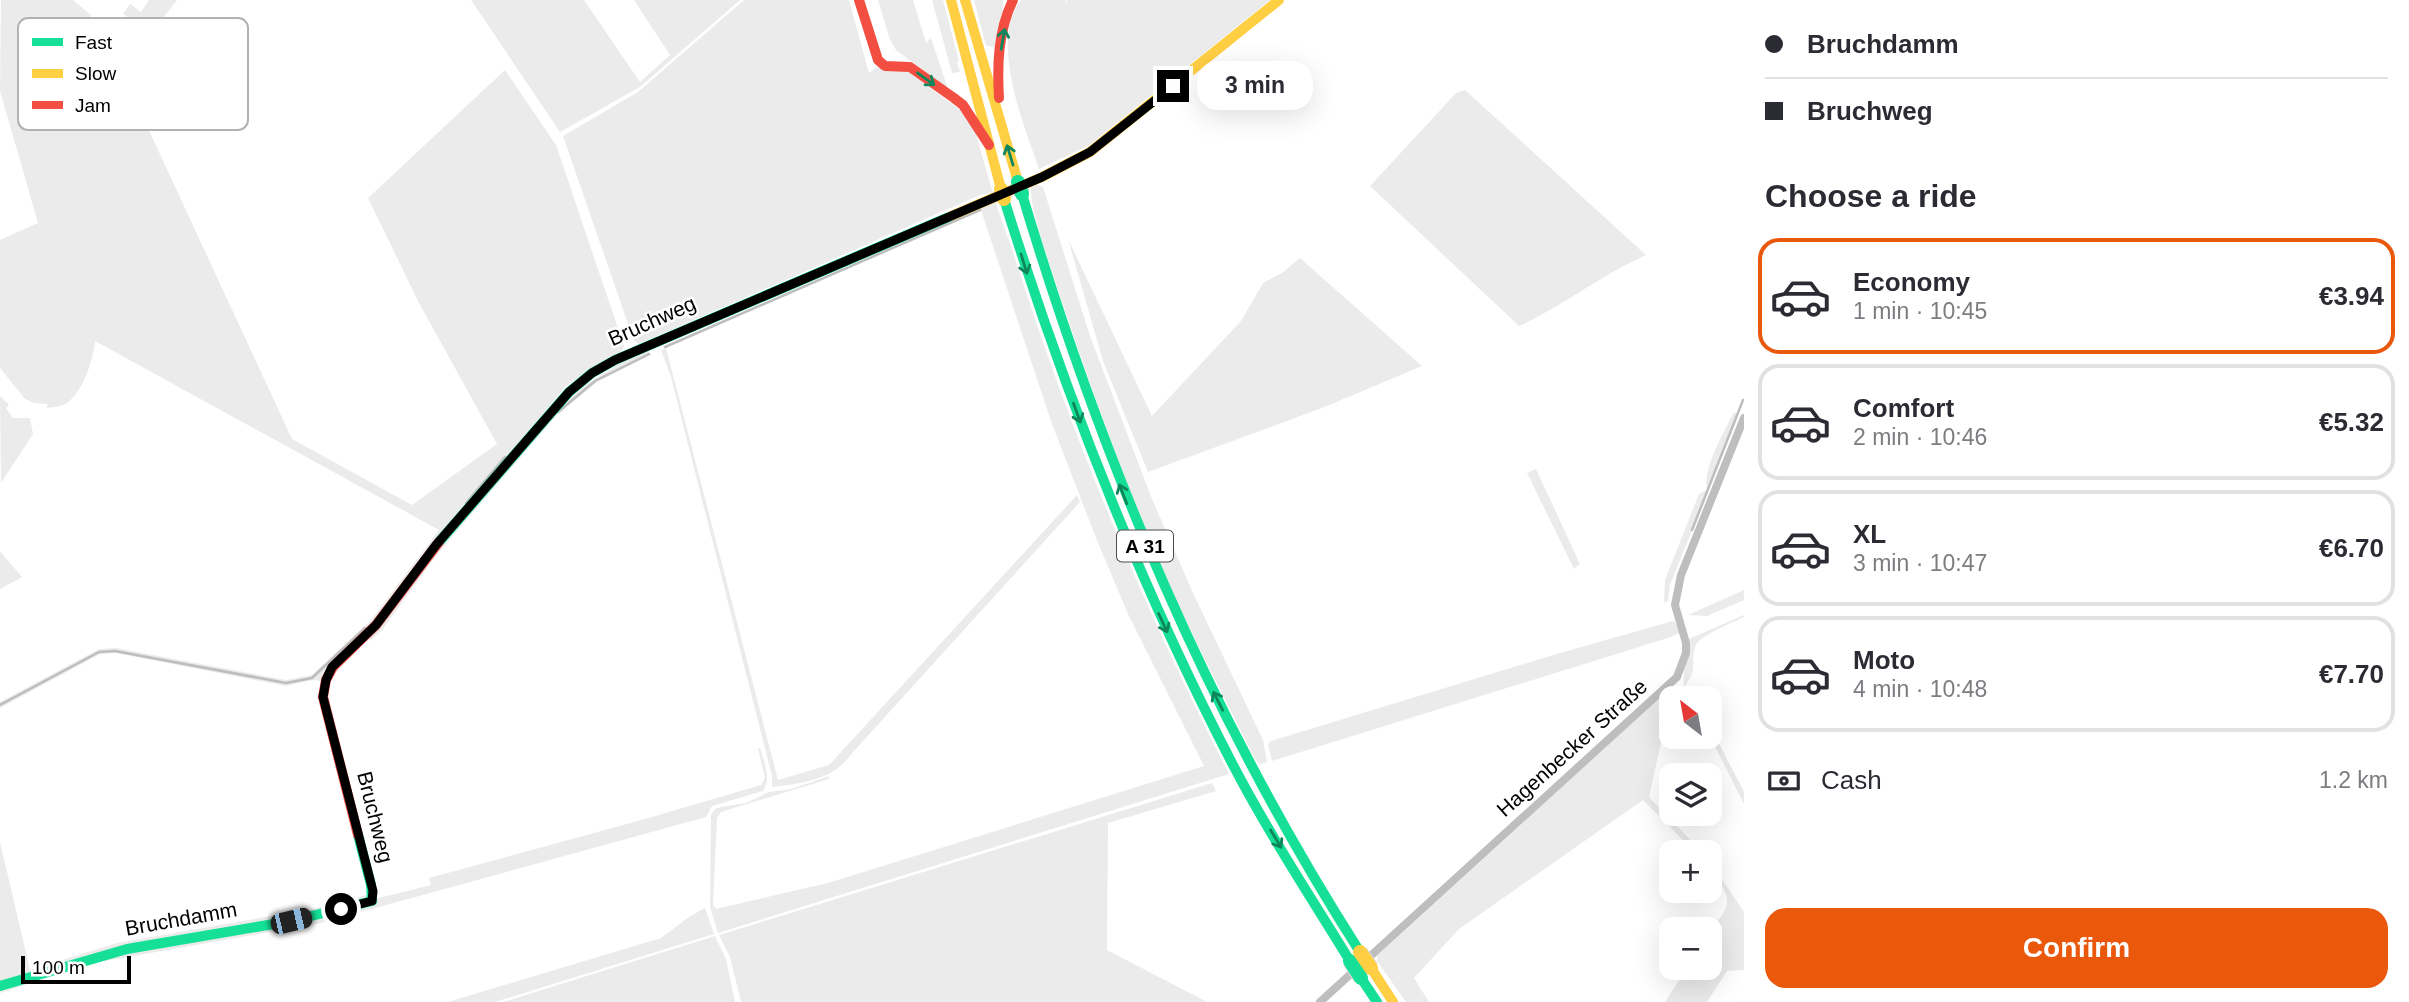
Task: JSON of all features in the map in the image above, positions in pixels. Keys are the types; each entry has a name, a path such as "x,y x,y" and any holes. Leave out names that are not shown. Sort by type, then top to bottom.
{"main road":[{"path":"859,0 878,60 885,66 910,67 963,105 989,145"},
{"name":"A 31","path":"951,0 989,145 1031,288 1100,474 1152,599 1245,771 1355,957 1393,1002"},
{"name":"A 31","path":"965,0 1070,352 1126,501 1245,771"},
{"path":"1001,128 998,81 1000,51 1013,0"},
{"name":"Bruchweg","path":"372,901 372,885 323,697 326,680 332,667 376,625 436,545 569,392 592,373 615,360 1042,177 1090,152 1279,0"},
{"name":"Bruchdamm","path":"0,986 127,949 291,921 372,901"},
{"name":"A 31","path":"1366,973 1377,1002"}],"street":[{"name":"Hagenbecker Straße","path":"1320,1002 1677,677 1686,653 1686,643 1675,605 1681,576 1744,418"}],"shaded area":[{"path":"1,0 73,0 91,15 89,18 18,18 18,130 149,130 292,439 412,505 497,444 419,303 368,198 505,70 556,145 624,346 621,352 565,387 374,623 321,681 313,680 286,686 116,653 100,654 0,708 0,702 99,649 116,648 286,680 312,675 371,620 439,530 95,341 86,376 70,401 61,406 46,408 48,404 25,399 0,368 0,240 38,223 0,91"},
{"path":"149,0 177,0 163,18 129,18 123,14 130,4 141,12"},
{"path":"471,0 584,0 640,82 670,55 634,0 740,0 640,87 560,132"},
{"path":"744,0 849,0 869,73 877,67 905,69 960,110 975,131 993,193 980,195 639,344 634,341 563,136 638,92"},
{"path":"878,0 913,0 926,43 931,38 948,89 896,50 890,40"},
{"path":"932,0 943,0 960,72 952,73"},
{"path":"974,0 1003,0 995,47 986,46"},
{"path":"1021,0 1066,0 1067,4 1067,0 1270,0 1088,146 1039,169 1018,107 1009,61 1008,38 1012,18"},
{"path":"1465,90 1646,255 1519,326 1370,186 1456,93"},
{"path":"1031,182 1043,187 1090,336 1152,499 1263,740 1267,762 1260,764 1255,759 1177,602 1143,524 1049,261 1035,217"},
{"path":"995,200 1084,454 1167,648 1229,774 718,933 710,907 711,815 715,809 746,803 769,792 791,789 829,776 829,779 721,812 717,818 713,905 716,909 828,883 1204,766 1128,614 1052,424 980,207"},
{"path":"1068,239 1152,416 1241,321 1263,283 1282,273 1300,258 1422,366 1322,408 1148,472 1103,361"},
{"path":"666,348 778,780 829,765 1077,495 1080,502 844,762 838,768 815,779 772,787 772,776 671,377 661,350"},
{"path":"648,351 651,355 597,382 555,417 439,552 382,630 370,641 369,637 437,549 572,394 618,364"},
{"path":"0,396 9,405 6,408 13,418 30,418 33,434 1,483"},
{"path":"1734,412 1738,417 1670,585 1668,601 1664,603 1665,580 1699,494 1707,490 1706,481 1711,461"},
{"path":"1536,469 1580,564 1574,569 1527,473"},
{"path":"0,551 22,577 0,589"},
{"path":"1744,590 1744,600 1707,616 1688,615"},
{"path":"1744,615 1699,641 1694,651 1692,674 1684,686 1689,639"},
{"path":"1673,621 1681,632 1671,637 1272,761 1268,744 1271,741"},
{"path":"1659,699 1660,749 1649,797 1659,807 1659,816 1643,800 1459,929 1414,978 1429,1002 1406,1002 1377,961 1377,956"},
{"path":"760,748 767,775 763,791 712,806 706,817 321,923 93,963 0,993 0,988 96,959 431,885 429,878 761,785 765,778 758,749"},
{"path":"1716,749 1722,749 1744,792 1744,804"},
{"path":"1212,783 1216,791 1108,823 1107,950 1207,1002 741,1002 730,957 719,935"},
{"path":"1669,826 1677,826 1690,840 1683,840"},
{"path":"0,842 30,970 117,943 317,908 370,894 369,899 321,912 114,949 0,984"},
{"path":"1722,880 1744,912 1744,970 1727,971 1722,979 1721,917 1727,901"},
{"path":"705,908 714,934 495,1002 448,1002 661,938"},
{"path":"715,936 726,959 735,1002 503,1002"},
{"path":"1679,980 1721,980 1707,1002 1665,1002"}],"waterway":[{"path":"665,347 980,210"},
{"path":"558,412 595,381 649,354"},
{"path":"1692,530 1743,400"},
{"path":"466,503 505,457"},
{"path":"0,705 99,652 115,651 286,683 312,678 365,628"}],"traffic: fast":[{"path":"1018,182 1022,194"},
{"path":"1022,194 1088,393 1124,490 1164,585 1254,771 1360,952"},
{"path":"1004,199 1078,416 1166,628 1246,790 1350,961"},
{"path":"439,542 569,392 592,373 615,360 951,216"},
{"path":"0,986 127,949 291,921 372,901 371,885 358,835"},
{"path":"1350,961 1361,978"},
{"path":"1361,978 1377,1002"}],"traffic: slow":[{"path":"951,0 1001,189"},
{"path":"965,0 1018,182"},
{"path":"951,216 1042,177 1090,152 1279,0"},
{"path":"1001,189 1004,199"},
{"path":"1360,952 1371,968"},
{"path":"1371,968 1393,1002"}],"traffic: jam":[{"path":"859,0 878,60 885,66 910,67 954,98 963,105 989,145"},
{"path":"999,98 1000,48 1004,24 1013,0"},
{"path":"358,835 323,697 326,680 333,667 376,625 439,542"}],"route":[{"path":"341,909 372,901 373,891 323,697 326,680 332,667 376,625 436,545 569,392 592,373 615,360 1042,177 1090,152 1173,86"}]}
